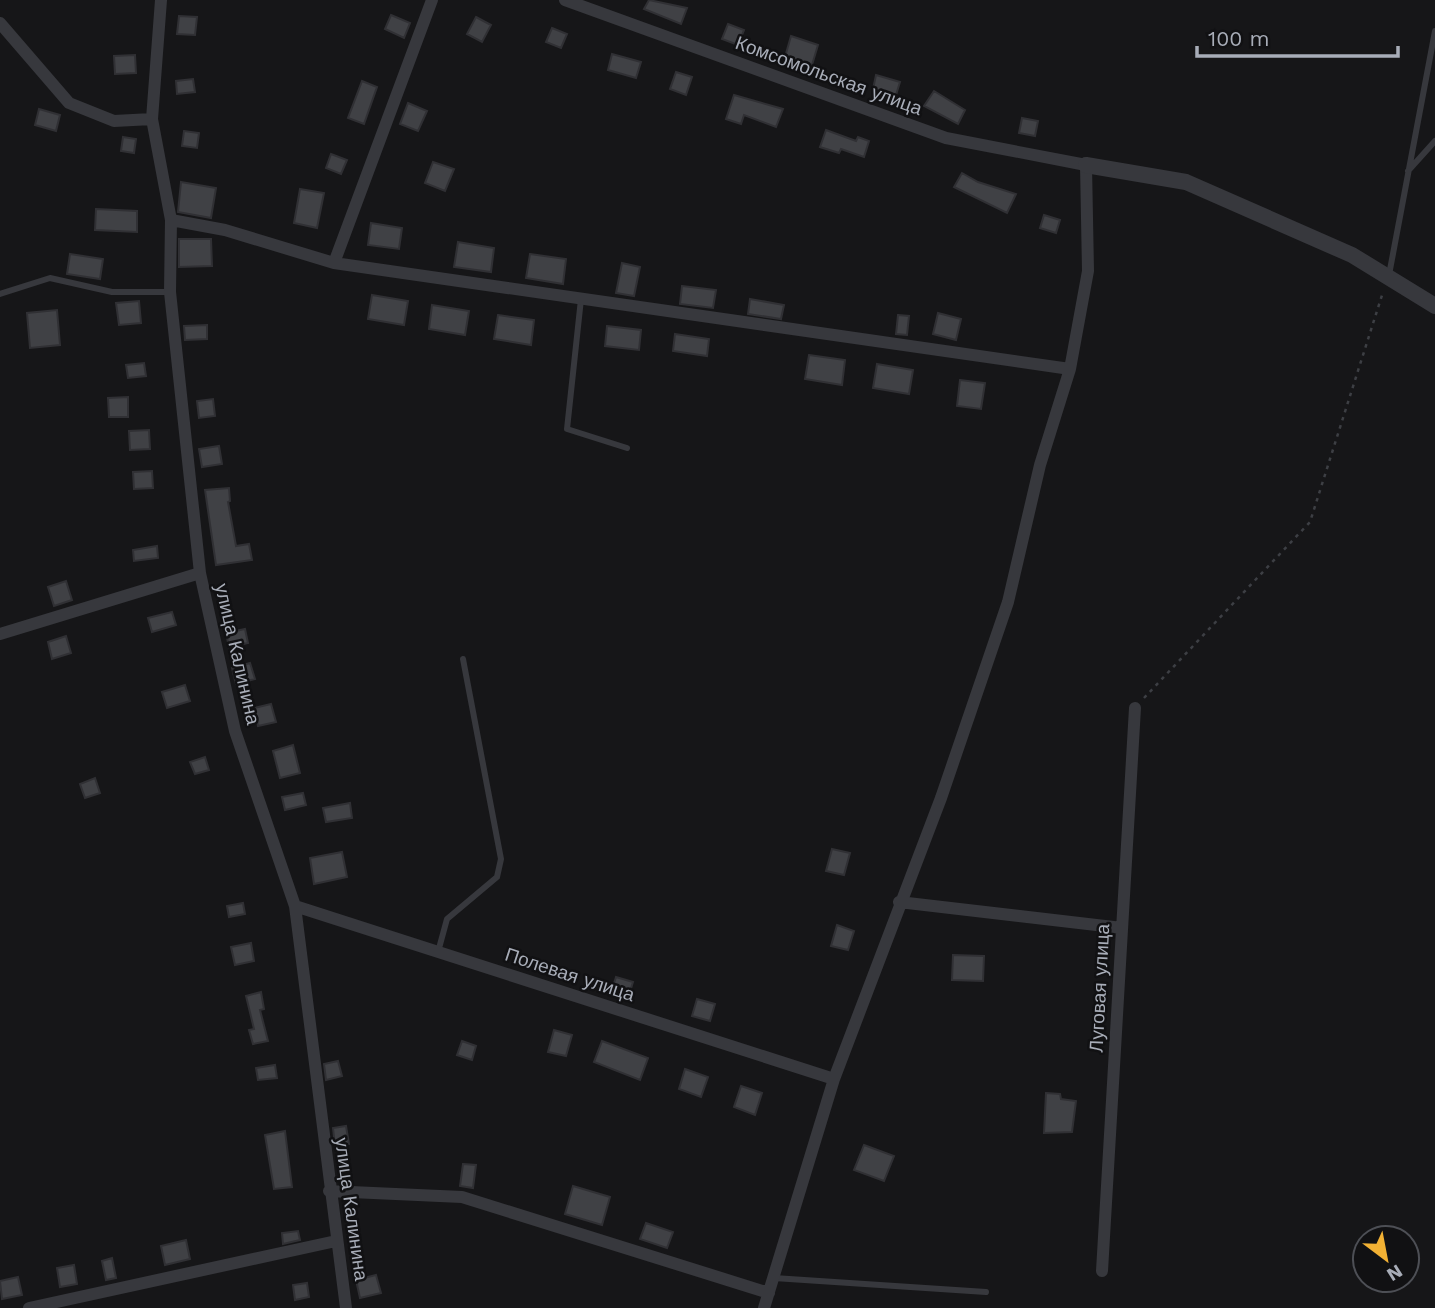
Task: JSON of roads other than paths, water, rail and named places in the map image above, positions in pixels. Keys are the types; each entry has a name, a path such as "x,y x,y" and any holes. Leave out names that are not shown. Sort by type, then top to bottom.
{"street":[{"name":"улица Калинина","path":"161,0 152,119 171,220 170,292 200,573 235,731 295,906 346,1308"},
{"path":"334,263 432,0"},
{"name":"Комсомольская улица","path":"565,0 946,138 1086,164"},
{"path":"0,23 69,103 114,121 152,119"},
{"path":"764,1308 834,1079 941,798 1008,602 1040,465 1070,369 1088,271 1086,164 1186,182 1352,255 1389,275 1435,306"},
{"path":"171,220 225,230 334,263 1070,369"},
{"path":"0,634 200,573"},
{"name":"Луговая улица","path":"1102,1270 1135,708"},
{"path":"900,902 1122,928"},
{"name":"Полевая улица","path":"295,906 834,1079"},
{"path":"330,1191 462,1197 769,1293"},
{"path":"29,1308 336,1241"}],"lane":[{"path":"1389,275 1435,31"},
{"path":"1408,171 1435,141"},
{"path":"0,294 50,278 112,292 170,292"},
{"path":"581,299 567,429 627,448"},
{"path":"438,952 447,919 497,877 501,859 463,659"},
{"path":"774,1278 986,1292"}]}
